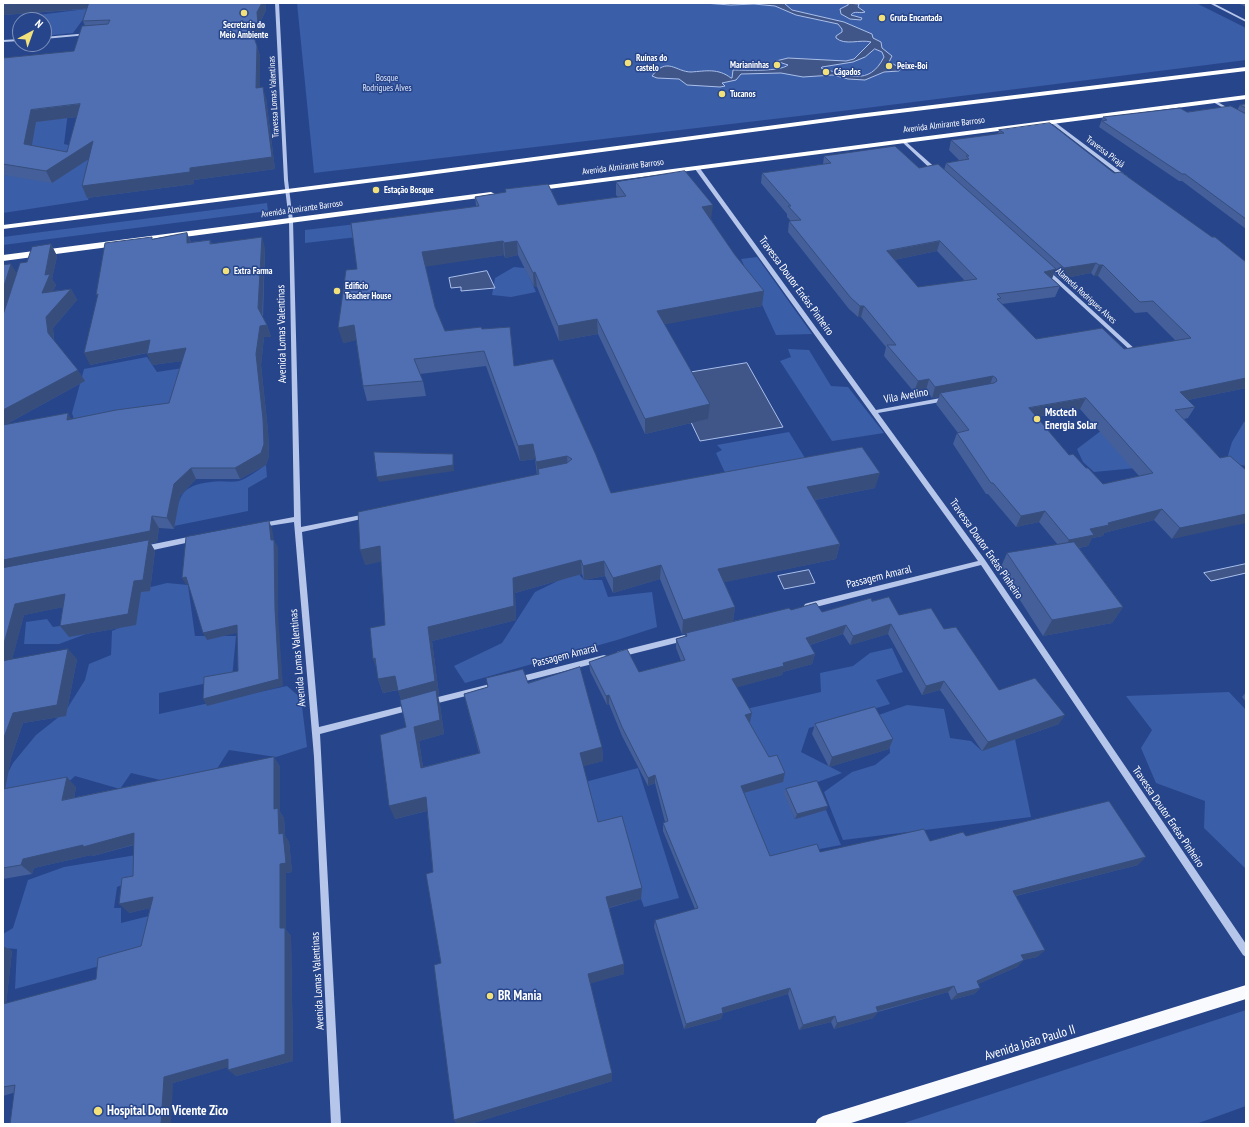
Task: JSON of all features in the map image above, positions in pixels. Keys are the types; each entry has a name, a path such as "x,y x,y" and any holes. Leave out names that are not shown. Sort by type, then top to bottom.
{"highway":[{"name":"Avenida Almirante Barroso","path":"3,227 414,175 858,116 1246,69"},
{"name":"Avenida Almirante Barroso","path":"525,190 1246,97"},
{"name":"Avenida Almirante Barroso","path":"3,258 27,259 291,221 502,193"}],"main road":[{"name":"Avenida João Paulo II","path":"823,1124 1246,992"}],"street":[{"name":"Travessa Lomas Valentinas","path":"277,3 287,190"},
{"path":"1211,3 1246,22"},
{"path":"52,37 89,34"},
{"path":"1214,101 1246,120"},
{"name":"Travessa Pirajá","path":"1051,121 1132,182"},
{"path":"903,141 942,177"},
{"name":"Travessa Doutor Enéas Pinheiro","path":"697,168 983,562 1246,952"},
{"name":"Avenida Lomas Valentinas","path":"287,190 291,221 297,519 316,731 336,1124"},
{"name":"Alameda Rodrigues Alves","path":"1041,266 1134,351"},
{"name":"Vila Avelino","path":"874,412 951,398"},
{"path":"298,530 375,514"},
{"path":"258,526 297,519"},
{"path":"135,551 204,537"},
{"name":"Passagem Amaral","path":"796,609 983,562"},
{"name":"Passagem Amaral","path":"316,731 696,635"}],"green space":[{"name":"Bosque Rodrigues Alves","path":"297,3 1196,3 1246,28 1246,60 850,110 314,173"},
{"path":"86,9 89,14 108,17 84,18 73,33 52,35 52,13"},
{"path":"68,112 64,144 100,153 88,200 3,213 3,119"},
{"path":"267,203 268,211 3,245 3,237"},
{"path":"399,219 401,232 305,243 305,230"},
{"path":"757,257 812,334 776,335 741,259"},
{"path":"514,267 525,268 536,292 511,297 492,295 495,278"},
{"path":"788,349 809,350 831,386 848,387 884,433 832,441 780,361 791,357"},
{"path":"147,357 157,372 183,368 185,409 78,432 72,413 84,369"},
{"path":"1246,421 1246,466 1226,462 1232,442"},
{"path":"1106,427 1136,468 1094,472 1083,462 1077,449"},
{"path":"789,432 805,458 726,475 716,453 722,450 717,445"},
{"path":"266,465 267,477 248,488 248,511 174,526 182,495 192,486 215,481 239,481"},
{"path":"575,570 584,580 602,580 608,597 652,592 657,627 617,640 465,683 454,666 502,643 535,592 560,580"},
{"path":"167,583 188,585 195,636 236,636 232,678 159,693 159,714 287,686 301,698 307,747 276,757 229,750 213,775 177,784 131,773 120,789 75,776 59,791 3,793 3,782 13,763 36,735 65,712 85,680 89,664 111,655 112,631 136,621 135,591"},
{"path":"47,619 53,627 73,624 86,634 59,644 24,644 26,622"},
{"path":"892,648 903,672 876,680 890,704 809,728 801,752 842,773 785,794 795,819 826,810 841,845 766,859 716,775 744,724 746,709 821,692 820,673 853,666 870,653"},
{"path":"1229,692 1246,710 1246,869 1204,828 1205,801 1156,783 1141,748 1152,730 1126,696"},
{"path":"907,705 944,709 950,738 971,741 982,751 1015,739 1031,817 843,840 824,792 852,772 875,765 890,753 889,736 876,716"},
{"path":"638,768 679,898 644,907 641,899 599,835 585,782"},
{"path":"136,855 136,879 117,887 114,908 121,908 121,923 173,910 140,955 15,989 17,949 3,948 3,934 13,928 28,880 64,867"},
{"path":"1246,1010 1246,1106 1196,1124 901,1124"}],"shaded area":[{"path":"704,3 784,3 792,10 844,22 872,34 873,38 881,42 882,48 892,56 889,62 901,68 899,71 884,72 865,80 848,79 833,75 803,77 781,73 741,74 736,80 722,83 725,86 720,87 687,85 679,79 657,78 652,76 657,70 667,66 672,66 691,72 717,71 732,78 733,70 778,69 788,65 776,61 788,58 846,61 854,59 871,42 844,42 836,38 836,36 842,32 842,29 838,24 796,15 775,6 754,4 731,5","holes":["875,49 882,52 884,57 878,66 864,76 848,76 821,68 853,62 865,57"]},
{"path":"847,3 859,4 858,7 865,12 854,13 851,15 862,18 861,20 850,19 841,14 840,9 848,5"},
{"path":"487,271 495,288 461,291 461,287 451,288 449,278"},
{"path":"747,363 783,427 700,441 669,376"},
{"path":"1246,564 1246,573 1211,581 1204,573"},
{"path":"809,570 815,583 784,589 778,576"}],"building":[{"path":"3,3 27,3 3,5"},
{"path":"89,3 262,3 257,12 258,25 250,26 257,46 256,88 263,87 272,157 190,168 190,172 82,186 93,141 46,171 3,164 3,58 74,51 82,26 108,24 110,20 83,21","holes":["80,104 67,152 24,144 31,110"]},
{"path":"1246,104 1246,108 1240,105"},
{"path":"1231,106 1246,114 1246,219 1185,174 1182,174 1102,121 1107,120 1103,117 1180,108 1187,112"},
{"path":"1050,123 1114,173 1121,172 1212,237 1215,237 1246,262 1246,378 1180,392 1195,407 1175,410 1220,458 1230,456 1246,470 1246,514 1180,528 1162,509 1108,523 1109,525 1090,529 1094,535 1069,540 1045,511 1021,516 993,483 991,483 957,433 969,430 940,393 994,383 997,381 996,378 993,376 935,387 929,379 918,381 887,345 896,345 864,306 860,306 851,298 789,221 801,220 788,206 791,206 762,173 831,163 824,156 895,146 919,168 938,164 1056,269 1044,272 1060,286 997,294 1001,298 997,299 1036,339 1102,328 1124,349 1191,338 1153,301 1140,302 1103,265 1096,263 1064,268 946,163 969,159 966,156 969,156 951,140 1004,133 999,130","holes":["940,241 977,279 918,287 887,251","1086,398 1153,473 1103,484 1073,454 1069,455 1029,408"]},
{"path":"685,171 713,205 702,207 735,255 764,291 657,311 710,404 645,419 597,319 558,326 535,272 533,273 517,241 504,243 503,241 422,252 435,307 445,331 481,327 482,329 510,327 514,366 553,359 596,455 611,493 862,447 880,473 807,487 840,544 718,569 735,607 683,620 661,565 613,578 604,561 583,566 581,560 513,578 514,606 428,627 435,681 398,691 395,676 378,679 375,658 373,659 370,628 385,625 380,546 360,550 358,512 539,474 538,469 567,463 572,459 567,456 536,462 533,444 518,446 484,351 414,359 423,381 363,386 354,325 338,328 346,270 357,269 351,223 479,206 475,197 506,192 505,189 548,184 558,205 626,196 616,182"},
{"path":"187,233 187,243 210,240 210,244 262,237 258,308 267,325 260,326 256,354 263,419 264,444 261,453 235,468 191,468 174,484 167,518 152,516 150,531 3,560 3,425 68,413 67,420 116,410 169,403 186,348 147,354 150,340 84,353 98,294 96,295 105,243 152,237 152,239"},
{"path":"51,244 45,275 50,274 42,293 71,289 46,317 48,333 78,370 3,410 3,315 20,263 27,262 32,247"},
{"path":"11,264 3,289 3,265"},
{"path":"374,452 453,454 453,465 377,477"},
{"path":"269,521 271,540 274,540 275,609 279,679 203,699 204,677 238,671 237,625 203,633 186,577 182,578 186,537"},
{"path":"149,540 143,580 134,581 128,614 60,626 65,594 15,604 3,647 3,568"},
{"path":"1074,542 1123,607 1052,620 1007,553"},
{"path":"889,597 899,615 931,608 944,629 956,627 999,690 1035,678 1065,715 988,742 944,681 926,686 891,624 853,636 846,625 806,638 815,654 783,663 784,666 732,679 752,713 745,715 769,757 777,755 785,773 741,786 770,856 817,844 820,852 924,829 930,841 963,832 966,836 1109,801 1146,857 1013,891 1045,950 1021,955 1024,960 977,981 980,988 957,994 954,986 876,1007 878,1012 837,1023 835,1016 803,1025 790,988 722,1008 723,1013 686,1024 655,920 698,908 663,823 668,821 655,775 648,778 622,727 609,695 606,696 589,662 627,649 639,672 685,660 676,639 687,636 686,633 816,603 822,612 871,598 872,601"},
{"path":"68,649 57,705 13,713 3,740 3,661"},
{"path":"580,667 602,747 580,753 598,822 622,816 642,888 606,897 624,964 588,974 612,1073 454,1120 434,965 441,963 426,874 433,872 426,797 389,806 380,735 406,727 400,700 436,690 440,720 414,727 421,768 480,753 464,694 488,687 486,678 523,669 528,683"},
{"path":"875,707 893,739 832,757 815,724"},
{"path":"274,757 274,809 278,808 279,834 283,833 286,863 280,864 280,928 285,928 285,1054 228,1070 228,1059 164,1077 161,1124 10,1124 15,1085 3,1087 3,1004 96,979 98,958 141,946 153,897 119,904 122,878 133,876 134,833 83,847 83,845 23,859 21,865 3,868 3,789 67,777 62,800"},
{"path":"817,781 828,806 797,814 786,789"}],"place":[{"name":"Secretaria do Meio Ambiente","path":"244,13"},
{"name":"Gruta Encantada","path":"882,18"},
{"name":"Ruínas do castelo","path":"628,63"},
{"name":"Marianinhas","path":"777,65"},
{"name":"Peixe-Boi","path":"889,66"},
{"name":"Cágados","path":"826,72"},
{"name":"Tucanos","path":"722,94"},
{"name":"Estação Bosque","path":"376,190"},
{"name":"Extra Farma","path":"226,271"},
{"name":"Edificio Teacher House","path":"337,291"},
{"name":"Msctech Energia Solar","path":"1037,419"},
{"name":"BR Mania","path":"490,996"},
{"name":"Hospital Dom Vicente Zico","path":"98,1111"}]}
